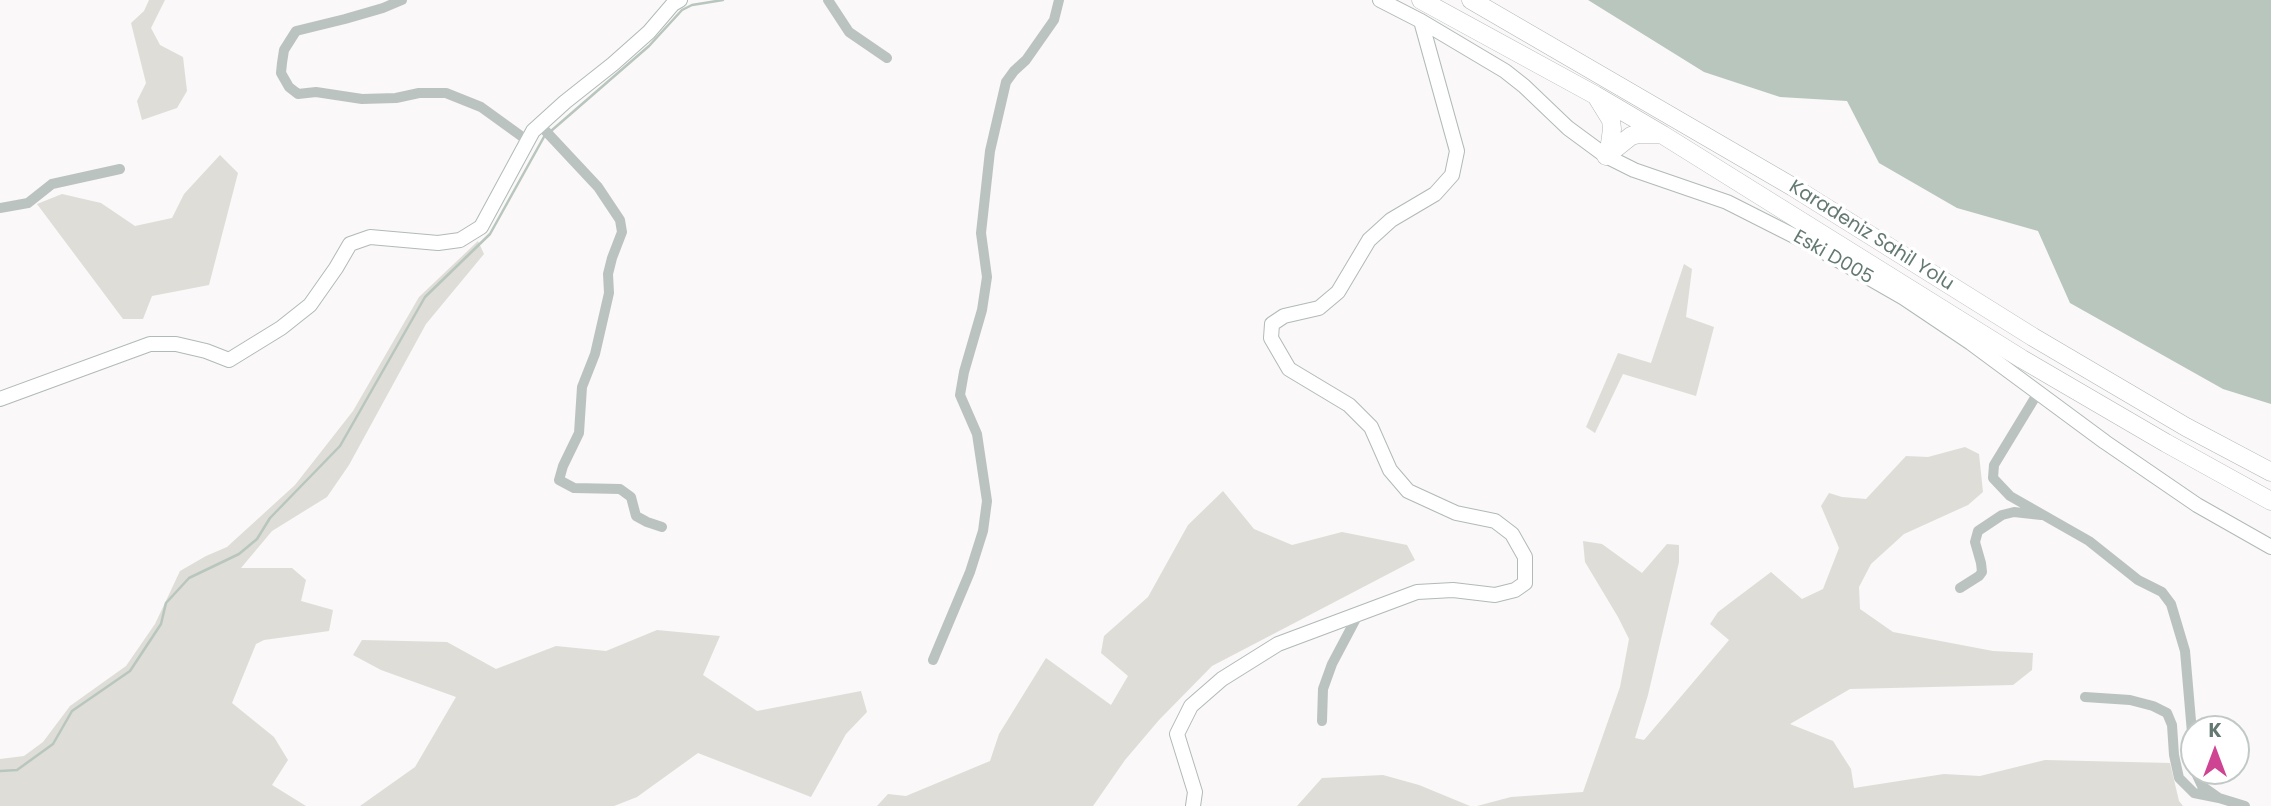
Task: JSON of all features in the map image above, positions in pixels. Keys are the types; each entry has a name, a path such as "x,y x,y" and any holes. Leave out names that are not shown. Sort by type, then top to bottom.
{"highway":[{"name":"Karadeniz Sahil Yolu","path":"1421,0 1595,94 2022,359 2271,501"},
{"name":"Karadeniz Sahil Yolu","path":"1471,0 1793,187 2044,344 2186,427 2271,472"},
{"path":"1595,94 1611,120 1607,154"},
{"path":"1607,154 1624,139 1638,134 1663,135"}],"street":[{"path":"402,0 358,16 296,31 284,50 282,63 281,73 289,87 298,94 316,92 362,99 446,93 481,107 528,141"},
{"path":"0,400 150,344 176,344 229,360 281,328 310,304 337,268 350,244 370,237 438,243 460,240 481,227 528,141 540,125 649,32 673,4 680,0"},
{"path":"828,0 849,32 887,58"},
{"path":"933,660 970,572 983,531 987,501 978,434 960,395 982,310 987,277 981,233 990,151 1006,82 1026,60 1054,20 1059,0"},
{"name":"Eski D005","path":"1380,0 1505,71 1567,128 1634,170 1727,202 1810,244 1904,298 2197,505 2271,547"},
{"path":"1193,806 1195,792 1177,734 1191,706 1222,678 1278,645 1417,593 1453,590 1495,595 1515,590 1525,583 1525,557 1513,534 1495,521 1457,513 1408,491 1390,470 1371,427 1349,405 1289,369 1271,338 1272,324 1284,316 1320,308 1338,292 1369,240 1391,220 1435,194 1452,175 1457,151 1421,21"},
{"path":"540,125 597,187 620,220 622,232 611,258 609,293 601,331 582,387 579,433 559,480 574,488 620,489 631,497 636,516 647,523 662,527"},
{"path":"0,208 28,203 52,184 120,169"},
{"path":"2039,391 1993,465 1993,478 2010,496 2089,541 2138,580 2162,593 2171,604 2185,651 2190,715"},
{"path":"1959,588 1982,572 1976,542 1978,531 2002,515 2014,512 2045,516"},
{"path":"1322,720 1323,690 1332,664 1360,613"},
{"path":"2085,697 2130,700 2167,713 2172,725 2179,778 2194,793 2245,806"},
{"path":"2202,785 2219,798"}],"shaded area":[{"path":"149,0 165,0 151,28 160,45 183,57 187,91 177,108 142,120 137,101 146,83 131,23 144,11"},
{"path":"1588,0 2271,0 2271,404 2223,389 2070,303 2038,231 1957,208 1879,163 1847,101 1780,97 1704,72"},
{"path":"220,155 238,173 209,285 152,296 143,319 123,319 37,204 62,194 101,203 135,226 172,218 184,194"},
{"path":"478,241 484,254 426,324 349,465 327,497 272,531 241,568 292,568 306,580 301,601 333,610 329,631 264,640 256,644 232,703 274,737 288,760 272,785 306,806 0,806 0,759 24,756 43,742 70,706 126,666 155,624 180,571 227,547 295,485 353,411 419,297"},
{"path":"1684,264 1692,269 1686,317 1714,327 1696,396 1623,374 1595,433 1586,427 1618,353 1651,363"},
{"path":"1965,447 1979,454 1983,492 1968,505 1904,534 1871,564 1859,587 1860,609 1893,632 1993,651 2033,653 2032,670 2013,685 1850,689 1790,724 1833,741 1851,769 1854,788 1944,774 1980,776 2045,760 2170,763 2179,801 2183,806 1477,806 1511,797 1583,792 1620,687 1629,639 1585,562 1583,541 1602,544 1642,573 1667,544 1679,545 1679,562 1648,695 1635,738 1644,740 1729,640 1710,624 1718,612 1771,572 1802,599 1823,589 1839,548 1821,506 1829,493 1866,499 1906,456 1928,457"},
{"path":"1223,491 1254,529 1292,545 1342,532 1407,545 1415,560 1212,666 1159,720 1125,760 1093,806 877,806 888,794 906,796 990,761 999,734 1046,658 1111,705 1128,676 1101,653 1104,636 1148,597 1188,525"},
{"path":"657,630 720,636 703,675 757,711 861,691 867,712 846,734 811,797 698,753 637,797 614,806 360,806 415,767 456,697 381,670 353,655 362,640 447,642 496,669 556,646 606,651"},
{"path":"1383,775 1419,785 1470,806 1297,806 1322,778"}],"waterway":[{"path":"551,131 649,46 682,10 692,5 723,0"},
{"path":"0,771 17,770 53,744 72,711 130,671 161,624 166,603 189,578 239,554 257,539 270,518 340,446 425,297 490,234 545,135"}]}
